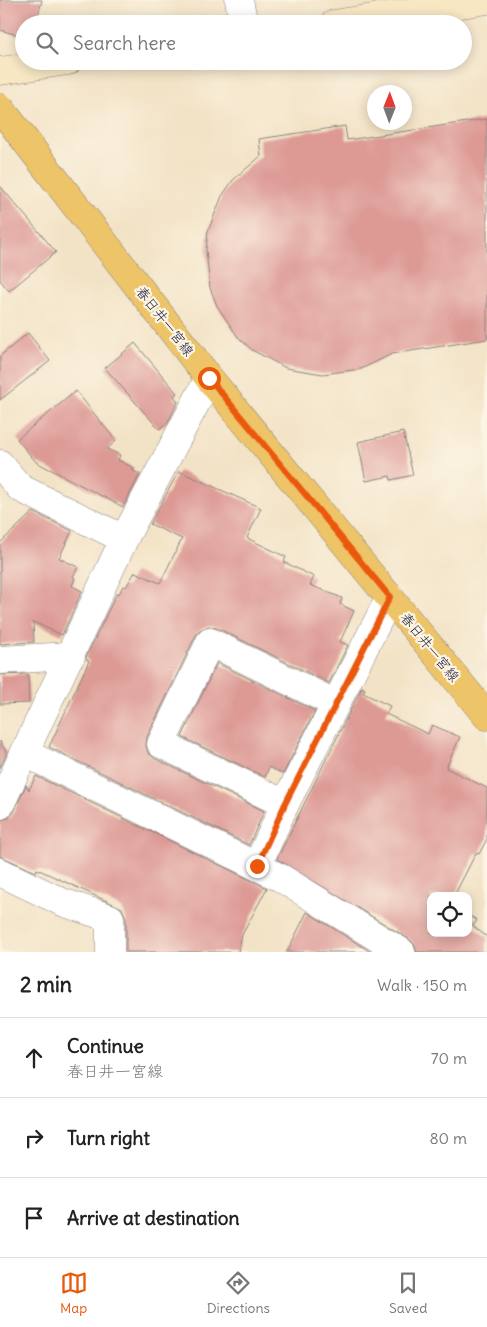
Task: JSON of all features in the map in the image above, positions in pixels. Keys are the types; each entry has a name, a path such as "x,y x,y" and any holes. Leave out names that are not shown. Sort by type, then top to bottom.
{"main road":[{"name":"春日井一宮線","path":"0,108 209,378 487,716"}],"street":[{"path":"239,0 242,15"},
{"path":"391,15 487,0"},
{"path":"0,70 15,68"},
{"path":"0,805 124,539 209,378"},
{"path":"0,464 10,489 124,539"},
{"path":"257,866 285,804 390,597"},
{"path":"285,804 161,744 210,642 336,704"},
{"path":"0,660 71,656"},
{"path":"25,753 281,878 401,952"},
{"path":"0,872 62,902 110,918 110,952"}],"building":[{"path":"0,0 42,0 38,15 15,15 15,34 0,30"},
{"path":"487,119 487,339 392,354 361,369 323,374 286,368 252,350 238,337 217,306 210,288 206,250 208,231 222,196 233,180 261,156 259,139 345,126 347,140"},
{"path":"0,186 56,252 9,291 0,280"},
{"path":"28,333 50,361 0,400 0,356"},
{"path":"135,343 177,393 174,396 178,402 168,422 159,429 105,368"},
{"path":"76,391 116,441 107,449 120,455 118,460 134,468 133,471 140,474 123,507 36,462 17,439"},
{"path":"403,432 413,475 391,480 390,476 366,481 358,442"},
{"path":"179,471 261,508 247,538 286,557 284,562 314,577 310,585 342,598 340,604 354,611 340,642 348,645 329,683 217,628 209,626 202,629 196,635 147,737 146,746 148,753 154,758 264,811 249,845 49,747 89,661 86,657 117,593 119,594 123,586 126,587 135,572 160,583 182,539 150,524"},
{"path":"33,512 72,531 59,558 78,567 73,577 75,578 72,586 82,591 62,635 33,622 34,642 0,644 0,543"},
{"path":"217,663 315,711 283,774 269,767 265,777 182,737"},
{"path":"28,674 29,703 0,704 0,675"},
{"path":"362,687 365,689 363,693 390,706 386,714 428,734 432,725 460,737 446,768 487,788 487,839 479,854 476,853 456,892 427,892 427,937 472,937 472,917 477,920 473,926 487,937 487,952 417,952 414,944 409,939 277,859"},
{"path":"0,741 7,753 0,768"},
{"path":"36,776 267,888 242,935 238,952 126,952 126,918 122,908 37,869 36,872 0,856 0,820 9,818 14,812 26,785 29,790"},
{"path":"307,912 371,952 287,952"}],"route":[{"path":"209,378 390,597 285,804 257,866"}]}
